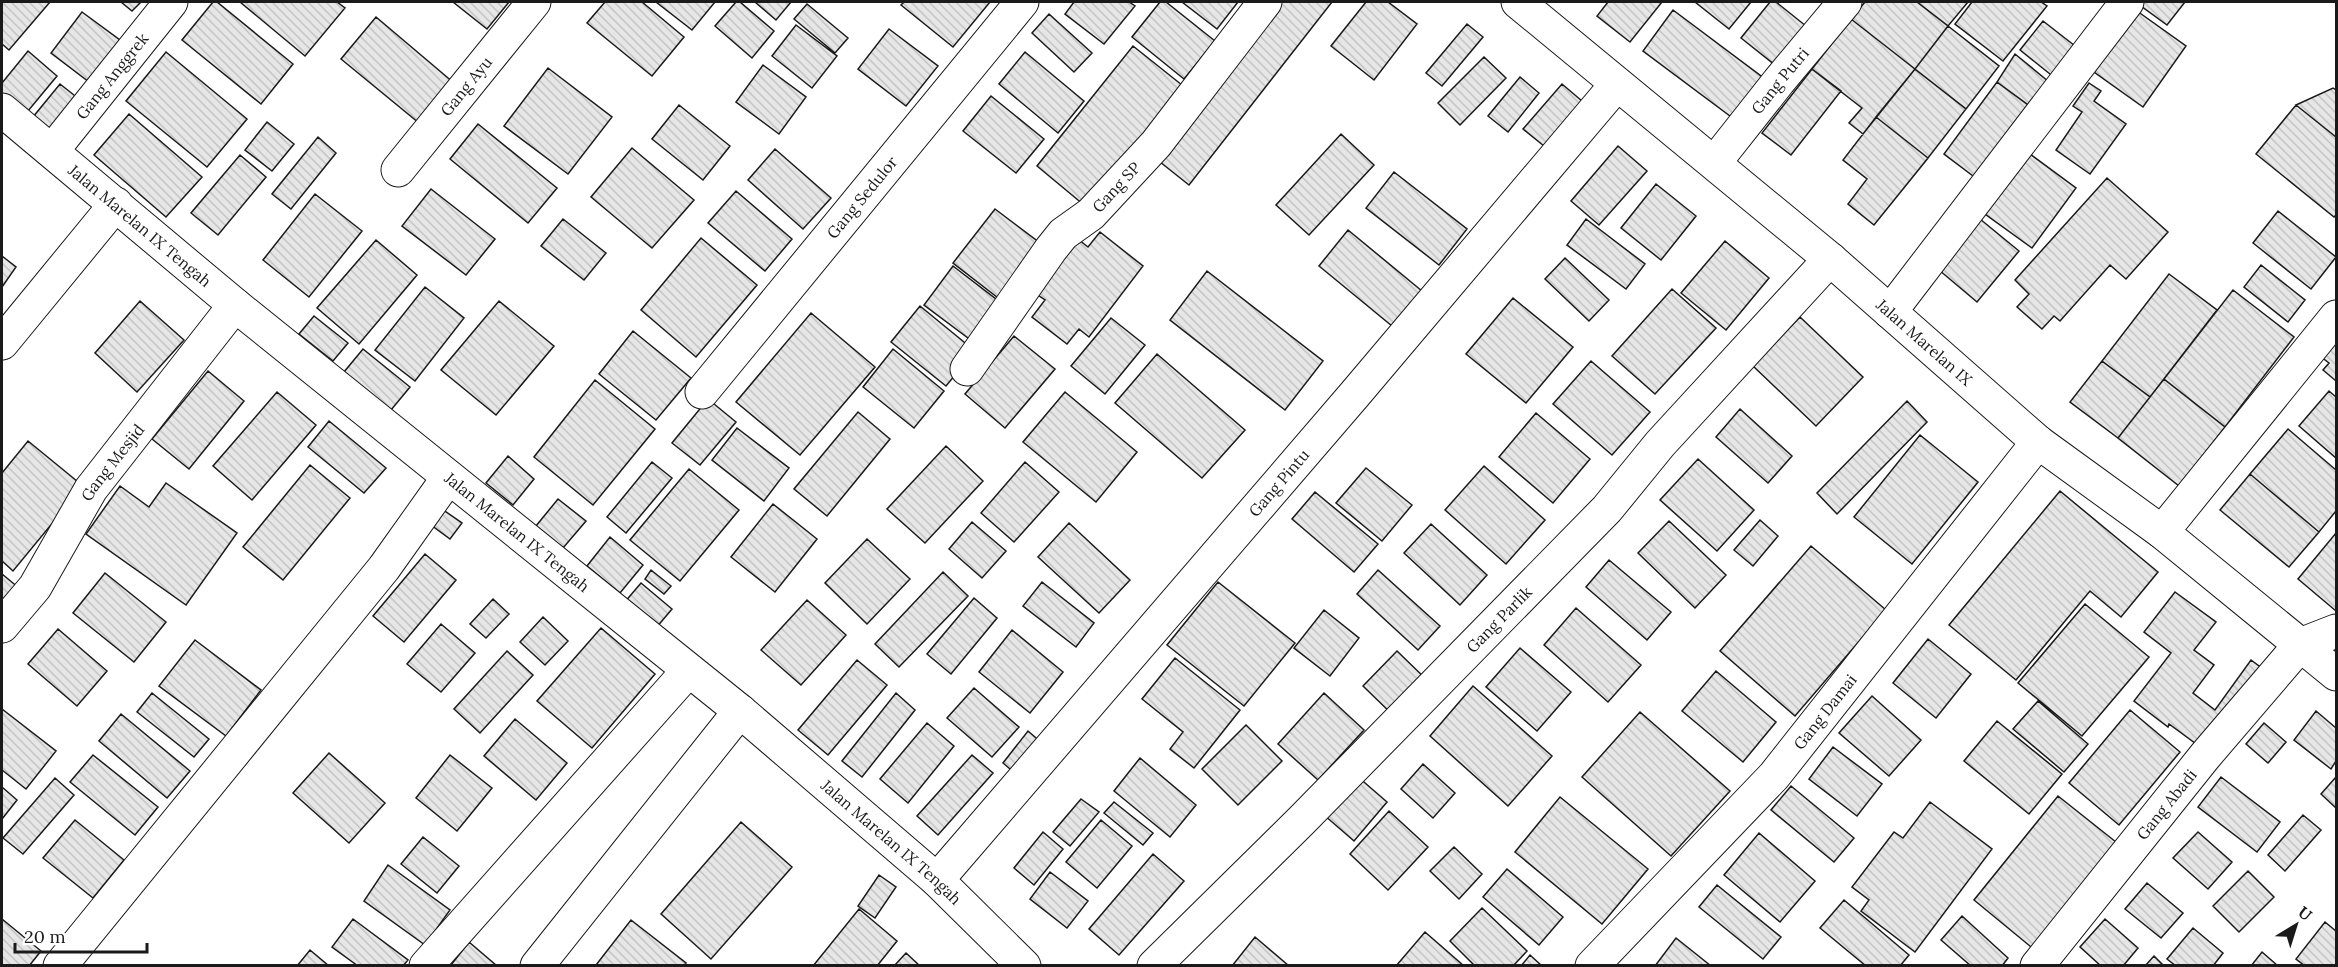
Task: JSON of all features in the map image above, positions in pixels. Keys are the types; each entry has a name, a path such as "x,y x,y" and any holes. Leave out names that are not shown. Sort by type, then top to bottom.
{"street":[{"name":"Gang Anggrek","path":"52,151 171,2"},
{"name":"Gang Ayu","path":"398,170 534,2"},
{"name":"Gang Sedulor","path":"702,392 1022,2"},
{"name":"Gang SP","path":"967,369 1063,234 1091,214 1156,144 1264,2"},
{"name":"Jalan Marelan IX","path":"1518,2 1830,259 2037,442 2162,532 2337,674"},
{"name":"Gang Putri","path":"1715,162 1845,2"},
{"path":"1890,312 2127,2"},
{"name":"Gang Pintu","path":"937,880 1348,403 1617,84"},
{"name":"Jalan Marelan IX Tengah","path":"2,110 235,305 688,672 740,711 937,880 1022,965"},
{"path":"2,343 116,204"},
{"name":"Gang Parlik","path":"1154,966 1302,820 1606,509 1659,444 1830,259"},
{"name":"Gang Mesjid","path":"2,626 35,587 91,489 235,305"},
{"path":"2162,532 2337,317"},
{"name":"Gang Damai","path":"1592,966 1774,776 2037,442"},
{"path":"60,966 384,568 448,478"},
{"path":"2300,645 2337,632"},
{"name":"Gang Abadi","path":"2037,966 2205,756 2300,645"},
{"path":"426,966 688,672"},
{"path":"537,966 740,711"}],"building":[{"path":"2,2 50,2 9,50 2,44"},
{"path":"121,2 141,2 132,11"},
{"path":"213,2 217,2 293,64 261,104 182,40"},
{"path":"240,2 337,2 345,8 305,56"},
{"path":"453,2 509,2 487,29"},
{"path":"605,2 642,2 684,37 652,76 587,23"},
{"path":"656,2 715,2 692,30"},
{"path":"736,2 740,2 774,31 752,58 715,26"},
{"path":"755,2 791,2 776,20"},
{"path":"904,2 990,2 953,47 901,5"},
{"path":"1074,2 1129,2 1135,6 1104,44 1065,14"},
{"path":"1160,2 1166,2 1215,41 1184,79 1132,37"},
{"path":"1182,2 1238,2 1217,29"},
{"path":"1278,2 1332,2 1189,185 1155,158"},
{"path":"1366,2 1388,2 1417,24 1374,80 1331,46"},
{"path":"1608,2 1662,2 1630,42 1597,16"},
{"path":"1695,2 1751,2 1729,29"},
{"path":"1770,2 1776,2 1811,30 1780,69 1741,38"},
{"path":"1865,2 1917,2 1948,26 1915,69 1851,19"},
{"path":"1917,2 1968,2 1948,26"},
{"path":"1972,2 2041,2 2047,6 2003,61 1955,24"},
{"path":"2144,2 2185,2 2167,25 2141,6"},
{"path":"807,4 848,38 835,53 794,19"},
{"path":"1673,10 1765,79 1734,119 1643,51"},
{"path":"2137,11 2186,46 2143,107 2094,72"},
{"path":"82,12 124,43 93,85 51,53"},
{"path":"1049,14 1092,53 1074,72 1032,33"},
{"path":"376,17 454,83 419,123 341,59"},
{"path":"1851,19 1915,69 1863,134 1849,123 1862,108 1812,69"},
{"path":"2043,21 2079,49 2055,78 2020,50"},
{"path":"1467,24 1483,37 1442,86 1426,73"},
{"path":"796,25 837,56 812,88 772,56"},
{"path":"1948,26 1999,66 1966,109 1915,69"},
{"path":"889,29 938,66 906,106 858,69"},
{"path":"1133,46 1187,89 1090,210 1037,166"},
{"path":"28,51 57,76 23,117 2,98 2,83"},
{"path":"166,52 247,119 207,167 126,101"},
{"path":"1025,52 1084,101 1058,133 999,84"},
{"path":"2015,54 2054,86 2035,110 1997,82"},
{"path":"1484,57 1506,78 1460,125 1438,103"},
{"path":"763,65 806,97 779,134 736,102"},
{"path":"548,68 612,117 568,174 504,126"},
{"path":"1812,69 1841,91 1791,155 1762,133"},
{"path":"1915,69 1966,109 1928,158 1876,117"},
{"path":"1520,77 1539,93 1508,132 1488,116"},
{"path":"1997,82 2035,110 1981,182 1944,154"},
{"path":"2089,83 2101,91 2094,101 2126,124 2090,174 2056,150 2082,112 2073,106"},
{"path":"60,84 79,99 52,132 33,117"},
{"path":"1562,84 1582,101 1544,146 1523,129"},
{"path":"2333,88 2336,90 2336,137 2296,105"},
{"path":"991,96 1044,139 1016,173 963,131"},
{"path":"679,105 730,146 703,180 652,139"},
{"path":"2296,105 2336,137 2336,215 2334,217 2256,154"},
{"path":"129,114 202,177 166,217 94,155"},
{"path":"1876,117 1928,158 1874,225 1848,204 1867,179 1843,160"},
{"path":"267,122 294,144 272,171 245,150"},
{"path":"478,124 557,188 528,223 450,159"},
{"path":"1341,134 1374,165 1309,235 1276,205"},
{"path":"318,137 336,153 291,209 272,194"},
{"path":"1618,146 1647,171 1599,225 1571,201"},
{"path":"632,148 694,200 652,248 591,197"},
{"path":"775,149 831,198 803,229 748,180"},
{"path":"2030,154 2076,188 2032,248 1985,214"},
{"path":"240,155 266,177 218,235 191,213"},
{"path":"1394,172 1467,229 1439,265 1366,208"},
{"path":"2107,178 2168,232 2126,279 2110,265 2060,321 2054,316 2042,329 2017,307 2029,294 2015,280"},
{"path":"1656,184 1696,216 1661,260 1621,228"},
{"path":"431,189 495,239 466,275 402,226"},
{"path":"736,191 792,239 765,271 708,223"},
{"path":"315,194 362,231 309,297 263,260"},
{"path":"995,209 1044,246 1002,301 953,263"},
{"path":"2278,211 2336,257 2311,289 2253,243"},
{"path":"563,219 606,253 584,280 541,246"},
{"path":"1586,219 1645,264 1626,289 1567,245"},
{"path":"1980,219 2019,251 1977,302 1939,270"},
{"path":"1348,230 1422,291 1392,326 1319,266"},
{"path":"1100,232 1143,266 1089,337 1079,329 1067,344 1032,317 1045,300 1032,291 1074,236 1088,247"},
{"path":"701,238 757,285 696,357 641,310"},
{"path":"376,240 417,275 359,344 317,308"},
{"path":"1725,241 1769,278 1726,330 1681,293"},
{"path":"2,256 16,267 2,287"},
{"path":"1565,258 1609,300 1589,321 1545,279"},
{"path":"2261,265 2305,300 2288,322 2244,287"},
{"path":"953,266 1005,306 976,344 924,305"},
{"path":"1207,271 1323,361 1285,410 1170,320"},
{"path":"2169,274 2217,310 2150,397 2102,361"},
{"path":"425,287 464,318 415,381 375,350"},
{"path":"1672,289 1716,328 1655,394 1612,356"},
{"path":"2233,290 2294,337 2225,427 2164,379"},
{"path":"1513,298 1573,347 1526,403 1466,354"},
{"path":"140,301 184,340 137,392 95,353"},
{"path":"499,301 554,346 496,415 441,370"},
{"path":"920,306 975,351 946,386 891,342"},
{"path":"811,313 875,367 800,455 736,402"},
{"path":"314,316 348,343 333,361 299,334"},
{"path":"1800,317 1863,377 1816,426 1753,366"},
{"path":"1111,318 1145,345 1105,394 1071,366"},
{"path":"633,331 691,378 656,420 599,374"},
{"path":"1014,336 1055,369 1005,428 965,394"},
{"path":"2336,336 2336,381 2323,370 2329,363 2320,356"},
{"path":"363,349 410,387 391,410 344,372"},
{"path":"893,349 944,391 914,428 863,387"},
{"path":"1157,354 1245,430 1202,478 1115,403"},
{"path":"1591,361 1650,412 1612,455 1553,404"},
{"path":"2102,361 2150,397 2118,438 2070,402"},
{"path":"208,371 244,401 189,469 152,439"},
{"path":"2164,379 2225,427 2179,486 2118,438"},
{"path":"595,380 655,429 593,505 534,457"},
{"path":"2329,391 2336,397 2336,458 2299,426"},
{"path":"277,392 316,425 252,500 213,466"},
{"path":"1065,392 1137,452 1096,502 1023,442"},
{"path":"708,399 736,422 700,465 672,443"},
{"path":"1907,401 1927,422 1837,514 1817,493"},
{"path":"1740,409 1792,456 1768,483 1716,437"},
{"path":"858,412 890,439 827,516 794,489"},
{"path":"1536,413 1590,459 1553,503 1499,457"},
{"path":"329,421 386,468 364,493 308,447"},
{"path":"737,428 789,468 764,501 712,460"},
{"path":"2288,429 2336,470 2336,511 2319,532 2250,474"},
{"path":"1920,435 1978,482 1912,564 1854,517"},
{"path":"28,441 83,486 13,571 2,561 2,473"},
{"path":"946,446 983,481 925,543 887,509"},
{"path":"508,456 534,479 513,505 486,483"},
{"path":"1698,459 1754,510 1717,551 1660,500"},
{"path":"652,462 672,478 626,533 607,517"},
{"path":"1025,462 1059,492 1014,542 981,513"},
{"path":"310,465 350,498 283,580 243,547"},
{"path":"1484,466 1545,520 1506,564 1445,510"},
{"path":"1366,468 1412,505 1382,541 1336,503"},
{"path":"689,469 739,510 680,581 630,540"},
{"path":"2250,474 2319,532 2289,567 2220,510"},
{"path":"166,483 237,533 186,605 86,534 120,486 149,507"},
{"path":"2060,491 2158,572 2121,617 2090,591 2016,680 1949,625"},
{"path":"1315,492 1378,544 1354,572 1292,519"},
{"path":"558,499 586,521 563,548 536,526"},
{"path":"773,504 817,539 775,592 731,557"},
{"path":"439,507 462,523 450,539 427,522"},
{"path":"1760,520 1778,536 1753,566 1734,550"},
{"path":"1669,521 1726,575 1695,608 1638,553"},
{"path":"972,522 1006,551 982,578 949,549"},
{"path":"1069,523 1130,580 1099,613 1038,557"},
{"path":"1431,524 1487,575 1460,605 1404,553"},
{"path":"2336,533 2336,611 2298,579"},
{"path":"610,537 643,565 620,593 587,566"},
{"path":"867,539 910,579 867,624 825,583"},
{"path":"1811,546 1886,610 1795,716 1720,651"},
{"path":"425,554 456,580 404,642 373,616"},
{"path":"1609,560 1671,612 1647,640 1586,587"},
{"path":"651,570 671,586 664,594 645,579"},
{"path":"1378,570 1440,626 1418,650 1357,594"},
{"path":"943,572 968,596 899,667 875,644"},
{"path":"105,573 166,622 134,662 73,613"},
{"path":"2,574 19,588 2,609"},
{"path":"1042,582 1094,623 1076,647 1023,606"},
{"path":"1218,582 1295,643 1244,706 1167,645"},
{"path":"641,583 672,609 656,628 624,603"},
{"path":"2175,592 2216,622 2194,650 2214,665 2193,693 2215,710 2251,660 2263,669 2203,749 2169,724 2168,727 2134,701 2171,653 2144,632"},
{"path":"974,598 997,618 951,674 927,654"},
{"path":"493,599 509,614 486,638 470,624"},
{"path":"807,600 846,635 801,685 761,650"},
{"path":"2085,604 2149,657 2082,736 2018,683"},
{"path":"1576,608 1641,665 1608,702 1544,645"},
{"path":"1324,610 1359,638 1330,676 1294,648"},
{"path":"543,617 568,641 545,665 520,642"},
{"path":"441,624 475,653 441,692 407,664"},
{"path":"601,628 655,674 592,748 537,701"},
{"path":"58,629 107,671 77,706 28,664"},
{"path":"1012,630 1063,672 1030,713 979,672"},
{"path":"1928,639 1971,674 1936,718 1893,683"},
{"path":"195,640 261,690 226,736 159,686"},
{"path":"1520,648 1571,692 1537,731 1486,687"},
{"path":"507,651 533,675 480,733 454,709"},
{"path":"1397,651 1431,684 1397,719 1363,686"},
{"path":"1175,658 1240,710 1194,768 1170,749 1183,732 1142,699"},
{"path":"857,660 887,685 828,755 798,730"},
{"path":"1716,671 1776,722 1743,762 1682,711"},
{"path":"1473,686 1552,756 1508,806 1430,736"},
{"path":"974,688 1019,727 992,757 947,718"},
{"path":"152,693 209,739 194,757 137,712"},
{"path":"896,693 915,710 862,777 842,761"},
{"path":"1324,693 1364,730 1318,780 1278,744"},
{"path":"1872,696 1921,740 1889,776 1839,733"},
{"path":"2038,701 2088,744 2064,772 2013,729"},
{"path":"2,709 56,751 26,789 2,770"},
{"path":"2130,710 2180,752 2119,825 2069,783"},
{"path":"2316,711 2336,728 2336,761 2331,769 2294,740"},
{"path":"1640,712 1730,791 1671,856 1582,777"},
{"path":"121,714 190,771 167,798 99,741"},
{"path":"515,719 567,763 536,800 484,756"},
{"path":"1997,721 2062,774 2029,814 1964,761"},
{"path":"927,723 954,746 908,803 880,779"},
{"path":"2264,723 2286,742 2268,763 2246,744"},
{"path":"1246,725 1282,761 1238,805 1202,769"},
{"path":"1028,731 1042,743 1017,775 1003,763"},
{"path":"1833,747 1882,784 1857,816 1809,779"},
{"path":"329,753 385,803 349,843 293,793"},
{"path":"93,755 158,807 135,835 70,782"},
{"path":"450,755 492,788 457,831 416,798"},
{"path":"972,755 993,773 938,835 917,816"},
{"path":"1140,758 1196,805 1170,837 1114,791"},
{"path":"1423,764 1455,793 1433,818 1401,789"},
{"path":"1357,776 1387,802 1354,841 1324,815"},
{"path":"2221,777 2280,822 2257,852 2198,807"},
{"path":"2336,777 2336,808 2321,794"},
{"path":"55,778 74,795 23,854 3,838"},
{"path":"1791,786 1854,838 1834,862 1771,810"},
{"path":"2,787 17,800 2,819"},
{"path":"2058,796 2121,846 2036,951 1974,900"},
{"path":"1560,797 1648,869 1602,924 1515,852"},
{"path":"1081,799 1099,812 1070,846 1053,832"},
{"path":"1114,802 1153,833 1143,845 1104,813"},
{"path":"1930,802 1992,849 1915,952 1861,911 1869,900 1852,887 1894,832 1903,838"},
{"path":"1389,811 1428,847 1388,890 1350,854"},
{"path":"2303,815 2321,830 2285,871 2268,855"},
{"path":"75,820 124,860 93,898 43,858"},
{"path":"1101,820 1132,846 1097,888 1066,862"},
{"path":"741,822 792,867 711,959 661,914"},
{"path":"1043,832 1063,849 1034,885 1014,868"},
{"path":"2198,832 2232,862 2208,889 2173,858"},
{"path":"1759,833 1815,881 1780,922 1724,875"},
{"path":"423,837 459,866 437,893 401,864"},
{"path":"1454,847 1482,874 1459,899 1430,871"},
{"path":"1153,854 1184,881 1119,955 1089,929"},
{"path":"388,865 450,910 425,945 364,901"},
{"path":"1507,869 1563,917 1539,945 1483,897"},
{"path":"2248,871 2274,897 2239,932 2213,906"},
{"path":"1050,872 1088,901 1067,928 1030,899"},
{"path":"879,875 896,887 875,918 858,906"},
{"path":"2147,883 2183,913 2161,938 2125,909"},
{"path":"1717,885 1781,937 1763,959 1699,907"},
{"path":"1844,900 1909,955 1900,966 1866,966 1820,928"},
{"path":"1482,908 1527,951 1513,966 1475,966 1450,941"},
{"path":"859,909 897,941 877,966 813,966"},
{"path":"1962,916 2008,958 2002,966 1971,966 1941,940"},
{"path":"2,919 41,951 29,966 2,966"},
{"path":"353,919 408,960 403,966 358,966 332,947"},
{"path":"2105,919 2138,948 2123,966 2101,966 2080,947"},
{"path":"631,920 686,963 684,966 596,965"},
{"path":"2325,922 2336,931 2336,966 2305,966 2296,959"},
{"path":"2193,928 2223,953 2213,966 2176,966 2167,959"},
{"path":"1425,932 1464,966 1396,966"},
{"path":"1255,937 1289,966 1232,966"},
{"path":"1676,938 1711,966 1655,966"},
{"path":"469,942 497,966 451,965"},
{"path":"310,950 329,966 297,966"},
{"path":"2262,952 2278,966 2251,966"},
{"path":"906,953 920,966 894,966"},
{"path":"1530,955 1542,966 1521,966"},
{"path":"2154,956 2164,966 2145,966"}]}
